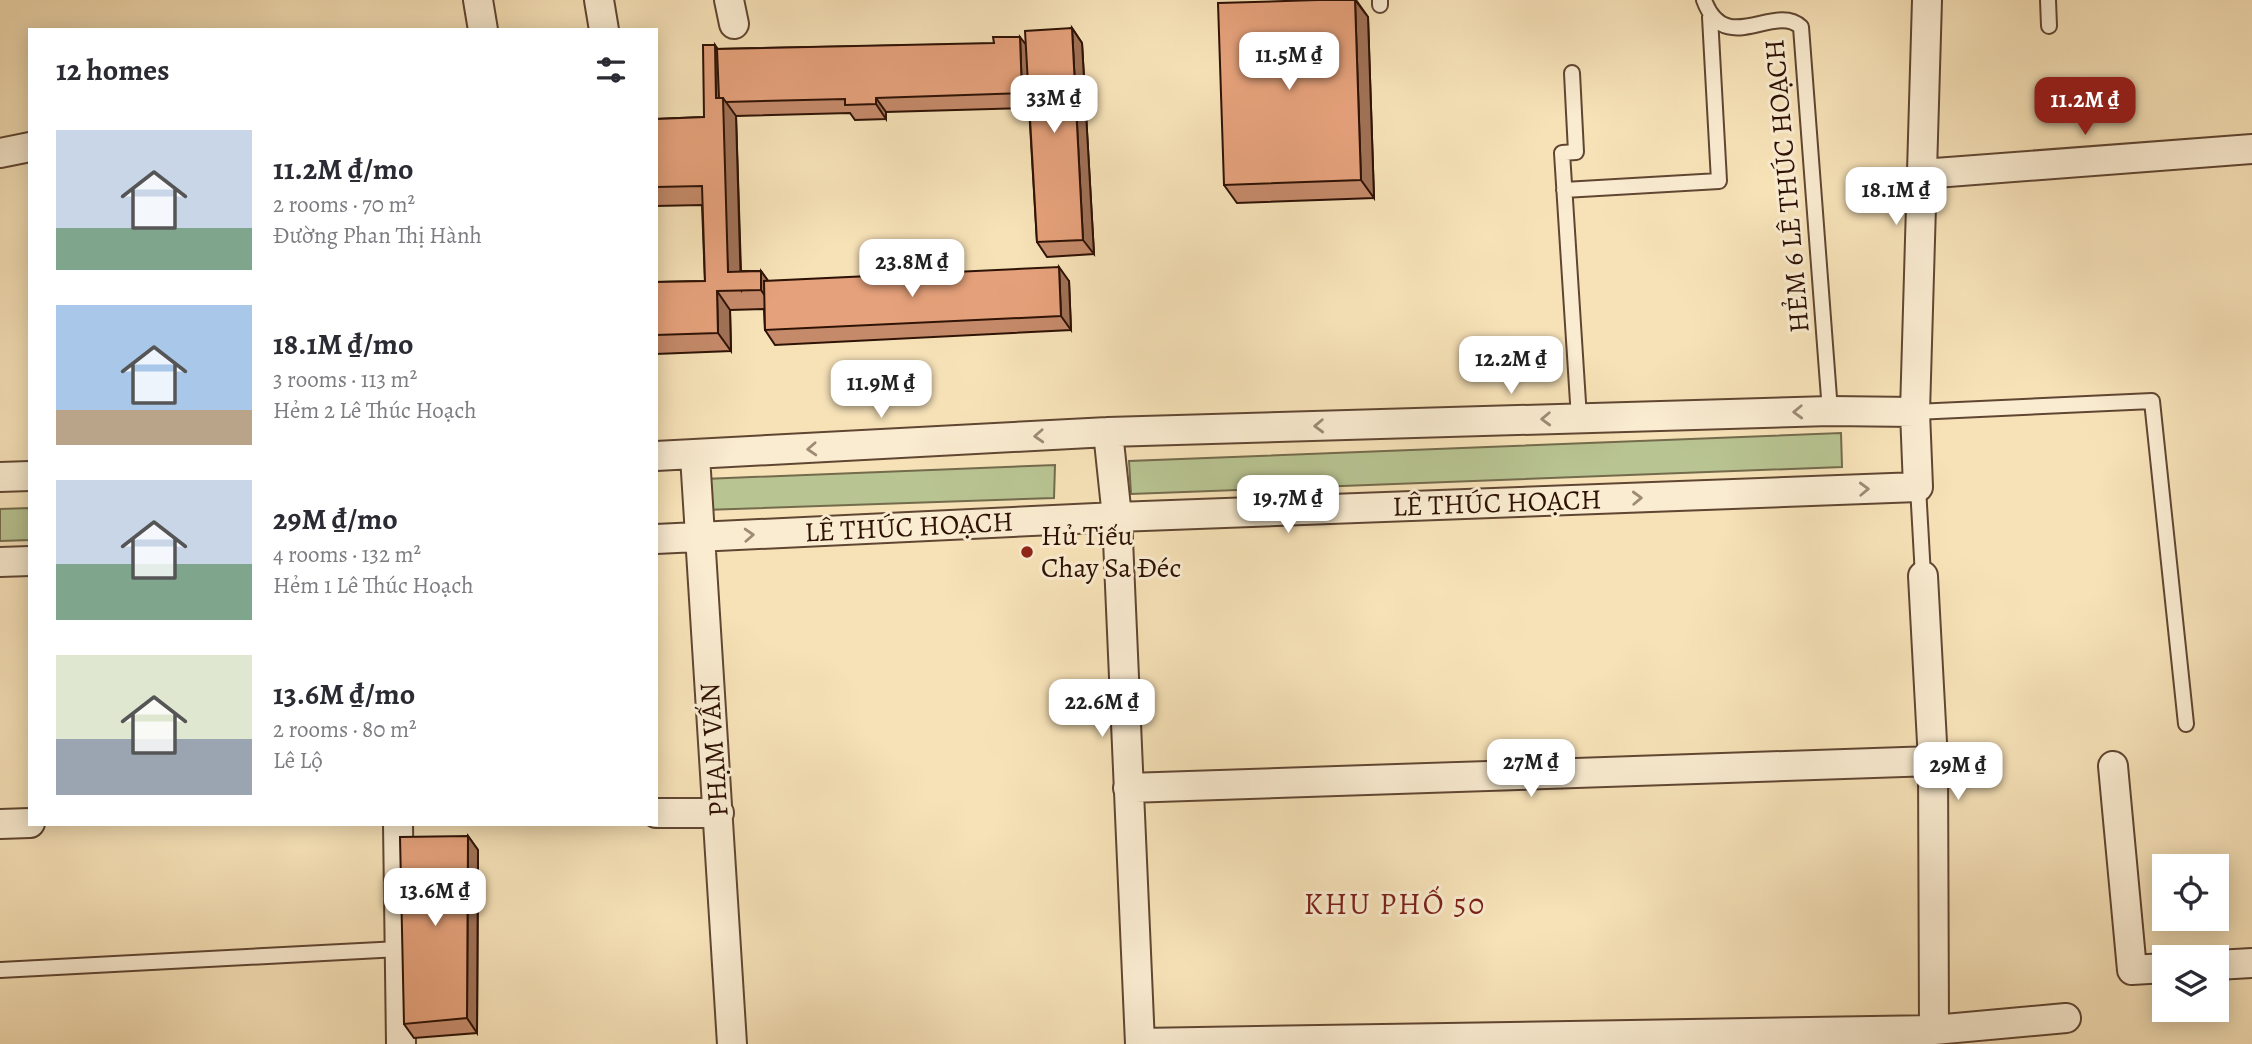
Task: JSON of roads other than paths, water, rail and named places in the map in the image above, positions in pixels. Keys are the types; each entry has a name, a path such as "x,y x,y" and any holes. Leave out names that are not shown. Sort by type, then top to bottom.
{"street":[{"path":"478,0 483,28"},
{"path":"599,0 604,28"},
{"path":"1918,487 1915,412 1927,0"},
{"path":"0,153 28,147"},
{"path":"1923,174 2252,149"},
{"path":"658,456 1108,432 1830,411 1915,412"},
{"path":"1108,432 1116,517 1140,1043 1934,1030 2066,1018"},
{"name":"PHẠM VẤN","path":"695,456 732,1044"},
{"path":"0,477 28,476"},
{"name":"LÊ THÚC HOẠCH","path":"658,539 1116,517 1918,487"},
{"path":"0,562 28,561"},
{"path":"1923,576 1933,761 1934,1030"},
{"path":"1128,788 1933,761"},
{"path":"2113,766 2132,970 2152,969"},
{"path":"658,813 719,813"},
{"path":"0,824 28,823"},
{"path":"398,826 401,1044"},
{"path":"2229,964 2252,963"}],"lane":[{"path":"1564,190 1719,181 1710,18 1703,0"},
{"path":"2048,0 2049,26"},
{"name":"HẺM 6 LÊ THÚC HOẠCH","path":"1710,18 1730,27 1788,21 1801,27 1830,411"},
{"path":"1572,73 1576,152 1562,153 1579,418"},
{"path":"1915,412 2152,401 2186,724"},
{"path":"1918,487 1923,576"},
{"path":"0,970 399,949"}],"place":[{"name":"Hủ Tiếu Chay Sa Đéc","path":"1027,552"}],"district":[{"name":"KHU PHỐ 50","path":"1395,904"}]}
